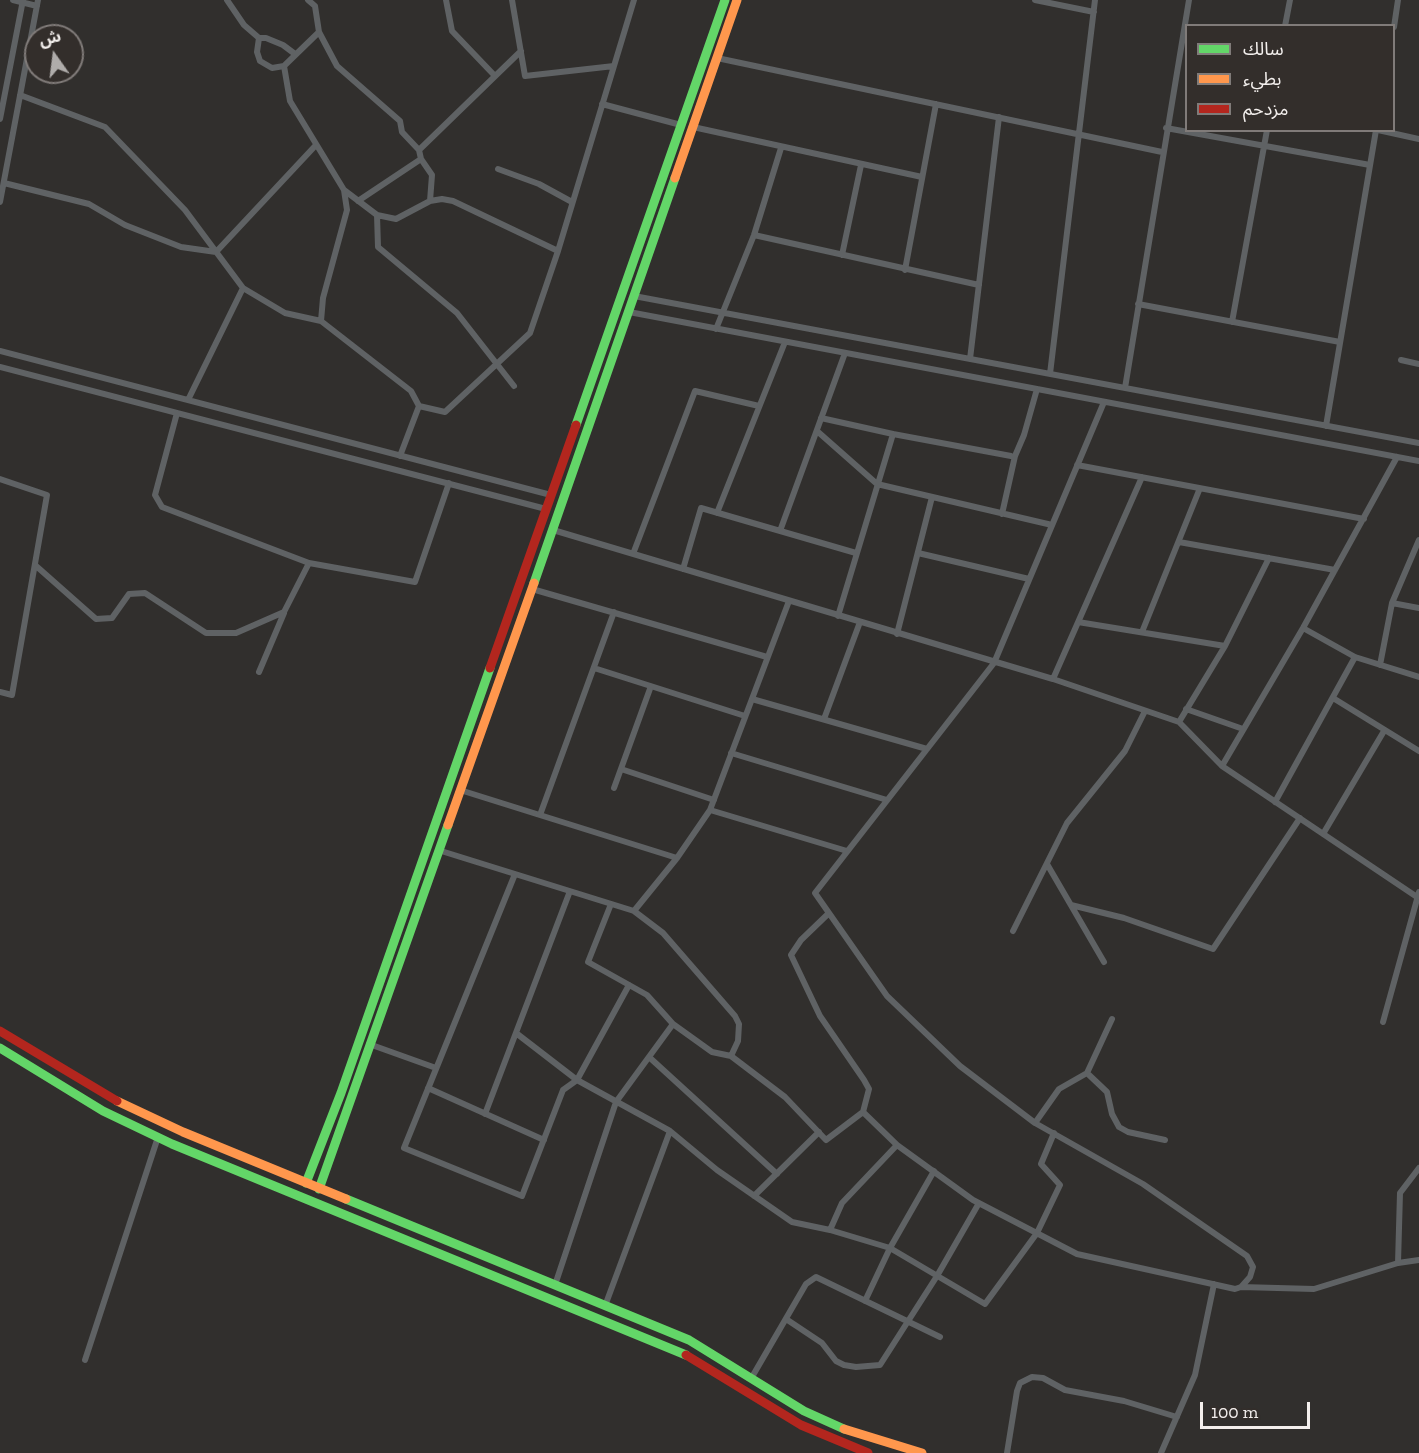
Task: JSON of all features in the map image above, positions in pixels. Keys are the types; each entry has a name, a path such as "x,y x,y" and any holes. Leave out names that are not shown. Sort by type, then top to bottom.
{"main road":[{"path":"306,1183 341,1093 725,0"},
{"path":"319,1189 553,530 737,0"},
{"path":"0,1030 119,1102 183,1132 689,1340 804,1411 857,1435 922,1453"},
{"path":"0,1048 103,1111 158,1137 683,1353 801,1425 868,1453"}],"street":[{"path":"0,202 38,3 13,0"},
{"path":"227,0 244,25 259,38 266,38 284,45 295,54"},
{"path":"308,0 315,6 319,32 337,66 400,120 402,132 420,150 421,159 432,175 430,201"},
{"path":"446,0 452,32 495,76"},
{"path":"512,0 525,76 614,66"},
{"path":"419,406 445,411 530,333 558,251 634,0"},
{"path":"1035,0 1094,12"},
{"path":"1050,374 1095,0"},
{"path":"1125,388 1162,152 1189,0"},
{"path":"1285,24 1290,0"},
{"path":"1394,24 1398,0"},
{"path":"0,119 22,1"},
{"path":"259,38 257,52 260,61 272,68 284,66 319,32"},
{"path":"420,150 521,51"},
{"path":"717,58 1162,152"},
{"path":"284,66 290,101 344,190 377,215 396,219 430,201 442,199 453,201 558,251"},
{"path":"20,95 105,127 185,210 243,288 285,313 321,321 411,391 419,406 400,456"},
{"path":"602,104 681,124"},
{"path":"905,270 936,104"},
{"path":"970,359 999,117"},
{"path":"693,127 922,177"},
{"path":"1166,128 1185,132"},
{"path":"1187,132 1370,165"},
{"path":"1232,322 1267,132"},
{"path":"1326,426 1377,132"},
{"path":"1386,132 1419,139"},
{"path":"216,252 316,145"},
{"path":"716,329 754,235 781,148"},
{"path":"358,201 421,159"},
{"path":"842,255 861,165"},
{"path":"498,169 539,184 572,202"},
{"path":"4,183 89,204 125,225 181,247 216,252"},
{"path":"321,321 323,298 347,210 344,190"},
{"path":"377,215 378,248 457,314 514,386"},
{"path":"754,235 979,285"},
{"path":"188,400 243,288"},
{"path":"634,296 1419,443"},
{"path":"1138,304 1340,342"},
{"path":"628,312 1419,461"},
{"path":"717,513 785,342"},
{"path":"0,351 551,495"},
{"path":"780,531 845,353"},
{"path":"1401,360 1419,364"},
{"path":"0,367 546,509"},
{"path":"1002,514 1015,456 1037,389"},
{"path":"633,554 695,391 759,406"},
{"path":"1104,402 994,663 815,893 887,996 960,1066 1035,1123 1143,1184 1247,1256 1253,1267 1250,1277 1241,1287"},
{"path":"177,413 155,495 162,507 309,563 415,582 449,483"},
{"path":"821,418 1011,456"},
{"path":"817,431 877,484 1052,525"},
{"path":"838,616 893,434"},
{"path":"1222,766 1303,628 1397,457"},
{"path":"1077,465 1364,519"},
{"path":"1053,679 1142,477"},
{"path":"0,479 47,495 12,695 0,692"},
{"path":"1142,632 1200,488"},
{"path":"897,634 932,497"},
{"path":"683,569 701,508 856,553"},
{"path":"553,530 1053,679 1179,722 1222,766 1418,894 1383,1022"},
{"path":"1380,665 1392,603 1419,540"},
{"path":"1179,542 1335,570"},
{"path":"918,553 1029,579"},
{"path":"1179,722 1225,646 1269,558"},
{"path":"259,672 284,612 309,563"},
{"path":"35,565 96,619 112,618 129,594 145,593 206,633 236,633 284,612"},
{"path":"532,589 767,657"},
{"path":"634,911 677,858 710,810 789,601"},
{"path":"1392,603 1419,608"},
{"path":"540,815 614,612"},
{"path":"824,720 860,622"},
{"path":"1078,622 1225,646"},
{"path":"1303,628 1354,657 1419,677"},
{"path":"1275,802 1354,657"},
{"path":"594,668 745,716"},
{"path":"614,788 651,686"},
{"path":"1333,698 1419,751"},
{"path":"752,699 927,749"},
{"path":"1186,709 1244,729"},
{"path":"1013,931 1067,823 1125,751 1145,711"},
{"path":"1323,834 1384,731"},
{"path":"731,753 887,800"},
{"path":"621,768 714,800"},
{"path":"460,790 677,858"},
{"path":"710,810 847,851"},
{"path":"1071,905 1124,918 1213,949 1300,818"},
{"path":"438,850 634,911 663,933 735,1016 739,1024 738,1041 731,1056"},
{"path":"1047,864 1104,962"},
{"path":"515,874 404,1148 522,1196 563,1090 577,1080 629,985"},
{"path":"486,1114 570,891"},
{"path":"611,904 588,962 647,995 673,1024 712,1052 731,1056 785,1097 826,1140 863,1112 869,1089 820,1016 790,955 801,940 829,913"},
{"path":"1035,1123 1059,1089 1087,1073 1112,1020"},
{"path":"555,1285 616,1101 673,1024"},
{"path":"516,1033 577,1080 670,1131 717,1170 792,1222 830,1230 890,1248 984,1304 1037,1233 1060,1185 1041,1164 1054,1133"},
{"path":"369,1044 436,1068"},
{"path":"649,1057 777,1174"},
{"path":"1087,1073 1107,1092 1119,1127 1128,1132 1165,1140"},
{"path":"428,1088 544,1140"},
{"path":"863,1112 897,1145 979,1203 1077,1254 1235,1289 1241,1287 1314,1289 1398,1263 1419,1260"},
{"path":"605,1306 670,1131"},
{"path":"754,1196 819,1132"},
{"path":"85,1360 158,1137"},
{"path":"830,1230 842,1203 897,1145"},
{"path":"1398,1263 1400,1193 1419,1168"},
{"path":"865,1301 890,1248 934,1172"},
{"path":"786,1319 822,1343 836,1361 856,1367 880,1365 937,1276 979,1203"},
{"path":"752,1377 806,1284 816,1277 940,1337"},
{"path":"1161,1453 1199,1360 1214,1284"},
{"path":"1007,1453 1017,1391 1020,1383 1032,1377 1043,1378 1065,1390 1124,1401 1177,1417"}],"traffic: fast":[{"path":"576,425 725,0"},
{"path":"534,583 675,178"},
{"path":"306,1183 341,1093 490,668"},
{"path":"319,1189 448,825"},
{"path":"0,1048 103,1111 172,1144 686,1355"},
{"path":"346,1199 689,1340 804,1411 844,1429"}],"traffic: slow":[{"path":"675,178 737,0"},
{"path":"448,825 534,583"},
{"path":"117,1101 183,1132 346,1199"},
{"path":"844,1429 922,1453"}],"traffic: jam":[{"path":"490,668 576,425"},
{"path":"0,1031 117,1101"},
{"path":"686,1355 801,1425 868,1453"}]}
